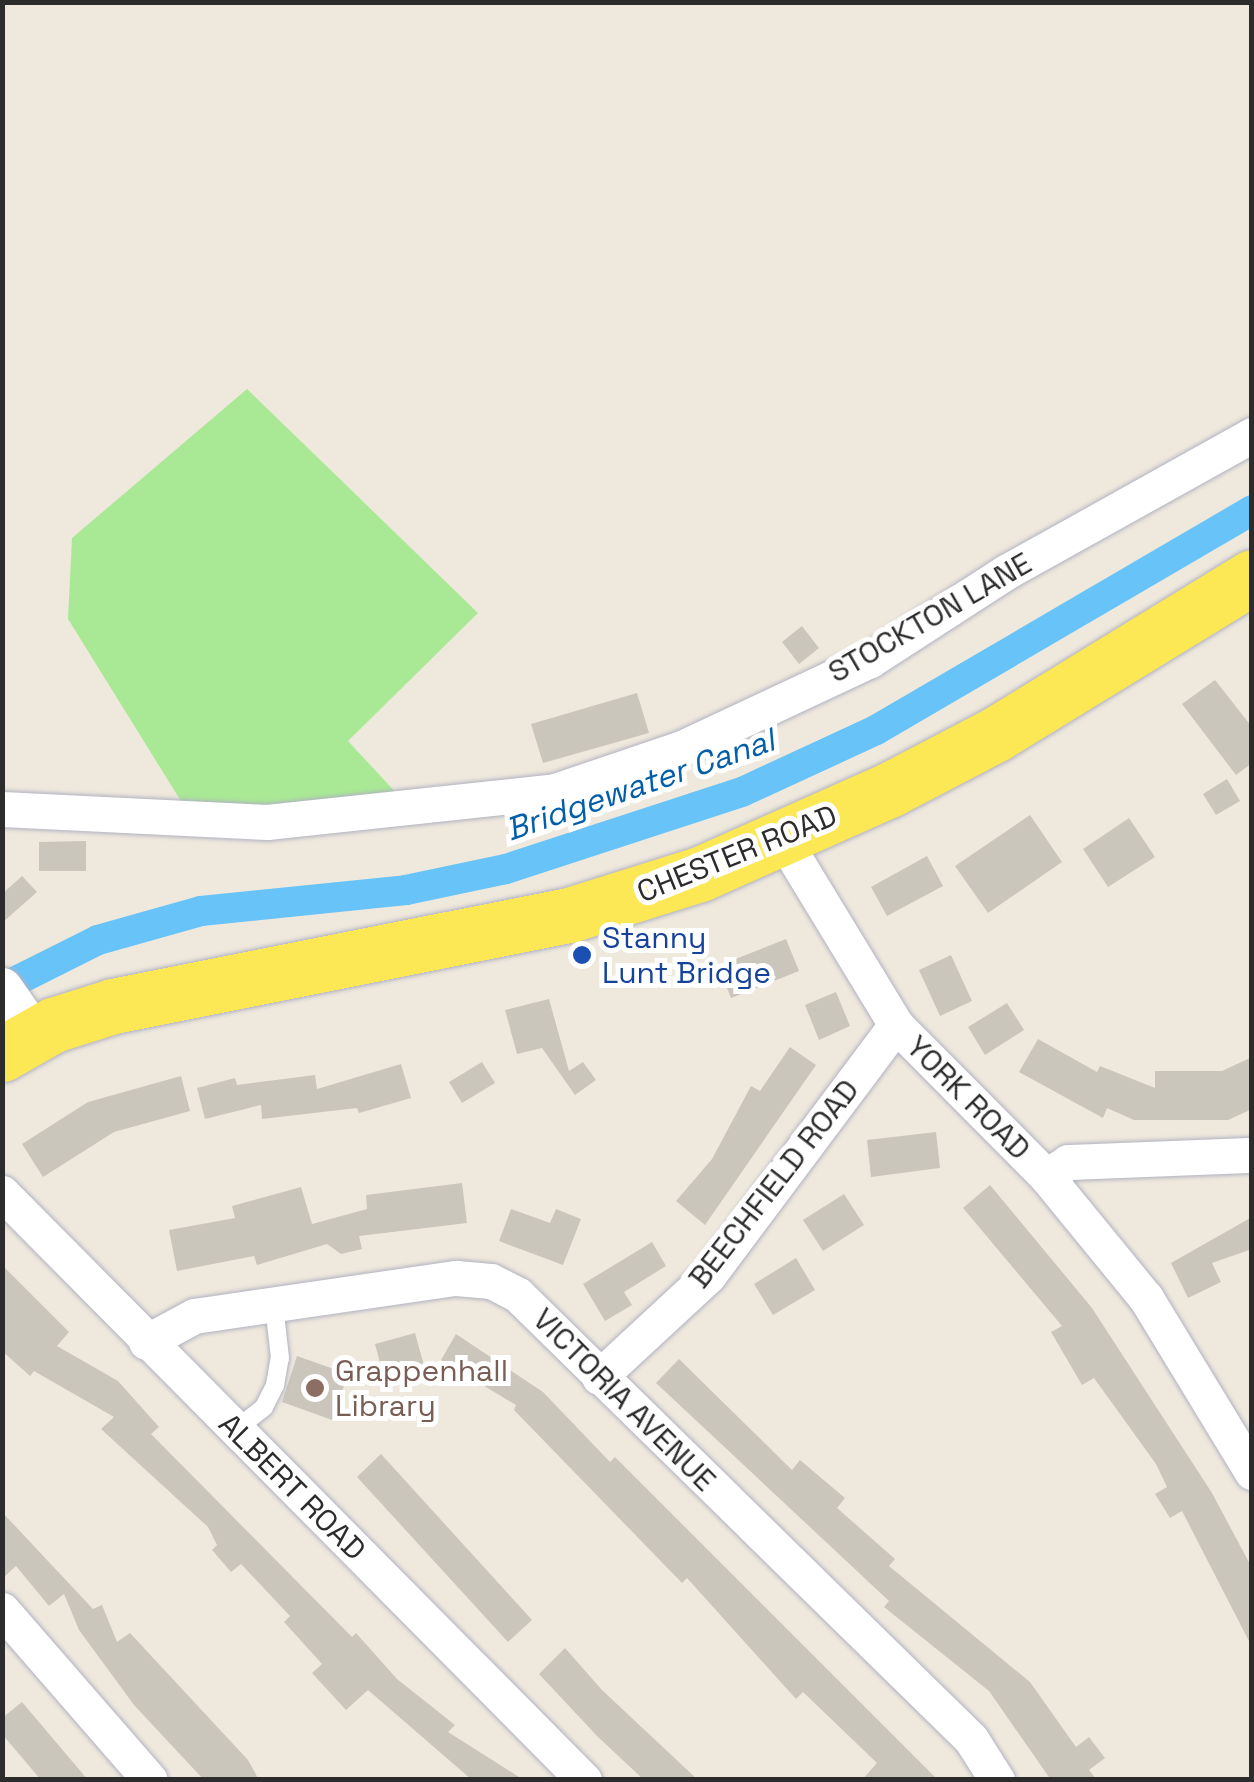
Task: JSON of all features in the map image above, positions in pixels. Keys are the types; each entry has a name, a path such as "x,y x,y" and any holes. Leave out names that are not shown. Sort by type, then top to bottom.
{"main road":[{"name":"CHESTER ROAD","path":"13,1021 362,961 569,916 782,839 996,734 1252,577"}],"street":[{"name":"STOCKTON LANE","path":"2,809 267,822 556,791 682,748 870,660 1006,572 1252,435"},
{"name":"YORK ROAD","path":"782,839 896,1025 1046,1176 1068,1162 1252,1156"},
{"name":"BEECHFIELD ROAD","path":"599,1377 708,1276 896,1025"},
{"path":"1046,1176 1146,1298 1252,1472"},
{"name":"ALBERT ROAD","path":"2,1193 584,1780"},
{"name":"VICTORIA AVENUE","path":"146,1342 194,1316 456,1278 491,1281 518,1295 970,1739 998,1780"},
{"path":"2,1610 150,1780"}],"lane":[{"path":"235,1430 264,1407 274,1385 280,1358 274,1305"}],"green space":[{"path":"247,389 478,613 348,741 400,797 399,807 184,806 68,619 72,538"}],"building":[{"path":"802,626 819,648 799,664 782,642"},
{"path":"1215,680 1252,727 1252,763 1236,775 1182,704"},
{"path":"637,693 649,733 543,763 531,724"},
{"path":"1227,779 1240,801 1216,815 1203,794"},
{"path":"1030,815 1062,862 988,913 955,866"},
{"path":"1129,818 1155,857 1108,887 1083,849"},
{"path":"86,841 86,871 39,871 39,842"},
{"path":"927,856 943,886 887,916 871,887"},
{"path":"22,876 37,892 2,923 2,894"},
{"path":"786,939 799,971 731,998 718,966"},
{"path":"951,955 972,1001 940,1016 919,970"},
{"path":"836,992 850,1026 819,1040 805,1005"},
{"path":"549,999 569,1071 583,1062 596,1080 575,1095 542,1048 517,1054 505,1010"},
{"path":"1007,1003 1024,1030 985,1055 968,1027"},
{"path":"1038,1039 1097,1072 1100,1066 1155,1088 1155,1071 1222,1071 1252,1057 1252,1109 1228,1120 1134,1120 1107,1108 1103,1118 1019,1072"},
{"path":"790,1047 816,1065 705,1225 676,1201 712,1159 751,1086 760,1091"},
{"path":"482,1062 495,1083 462,1103 449,1082"},
{"path":"401,1064 411,1098 359,1113 357,1108 262,1119 261,1105 205,1119 197,1088 235,1078 237,1085 315,1075 317,1089"},
{"path":"181,1076 190,1111 114,1132 43,1177 22,1144 88,1102"},
{"path":"936,1132 940,1168 871,1177 867,1140"},
{"path":"462,1183 467,1223 359,1236 362,1249 341,1254 327,1244 257,1265 254,1256 177,1271 169,1230 235,1218 232,1206 301,1187 312,1224 367,1209 366,1195"},
{"path":"990,1185 1092,1308 1212,1493 1252,1568 1252,1647 1182,1511 1170,1518 1155,1494 1167,1487 1156,1464 1094,1378 1082,1385 1051,1332 1062,1326 963,1208"},
{"path":"844,1194 864,1225 823,1251 803,1220"},
{"path":"511,1209 550,1223 556,1209 581,1219 563,1265 499,1241"},
{"path":"1252,1217 1252,1249 1212,1263 1221,1282 1188,1298 1171,1263"},
{"path":"652,1242 666,1266 624,1292 632,1305 605,1321 583,1284"},
{"path":"796,1258 815,1290 773,1315 754,1284"},
{"path":"2,1265 69,1332 57,1346 118,1381 159,1427 151,1434 352,1637 356,1633 397,1679 455,1725 448,1732 524,1780 472,1780 368,1690 346,1710 312,1673 322,1664 284,1622 290,1616 241,1564 231,1572 212,1550 217,1545 208,1527 101,1429 114,1417 34,1371 30,1376 2,1351"},
{"path":"415,1333 426,1373 401,1380 398,1370 383,1374 375,1344"},
{"path":"456,1334 543,1392 610,1462 615,1457 938,1780 862,1780 877,1763 803,1692 796,1699 687,1578 682,1583 514,1410 516,1405 441,1360"},
{"name":"Grappenhall Library","path":"297,1356 348,1374 332,1420 282,1402"},
{"path":"679,1359 792,1470 800,1460 845,1498 837,1508 895,1559 889,1566 1030,1682 1076,1747 1089,1737 1105,1758 1089,1770 1097,1780 1051,1780 989,1691 884,1607 889,1601 656,1383"},
{"path":"381,1454 532,1620 508,1642 357,1477"},
{"path":"2,1512 93,1609 102,1605 117,1642 130,1633 248,1760 259,1780 204,1780 134,1705 79,1630 64,1594 49,1606 16,1566 2,1579"},
{"path":"565,1648 602,1690 698,1780 644,1780 597,1736 539,1674"},
{"path":"22,1702 88,1780 41,1780 2,1734 2,1718"}],"waterway":[{"name":"Bridgewater Canal","path":"2,988 98,940 201,911 406,890 506,869 742,792 876,730 1252,510"}],"place":[{"name":"Stanny Lunt Bridge","path":"582,955"},
{"name":"Grappenhall Library","path":"315,1388"}]}
